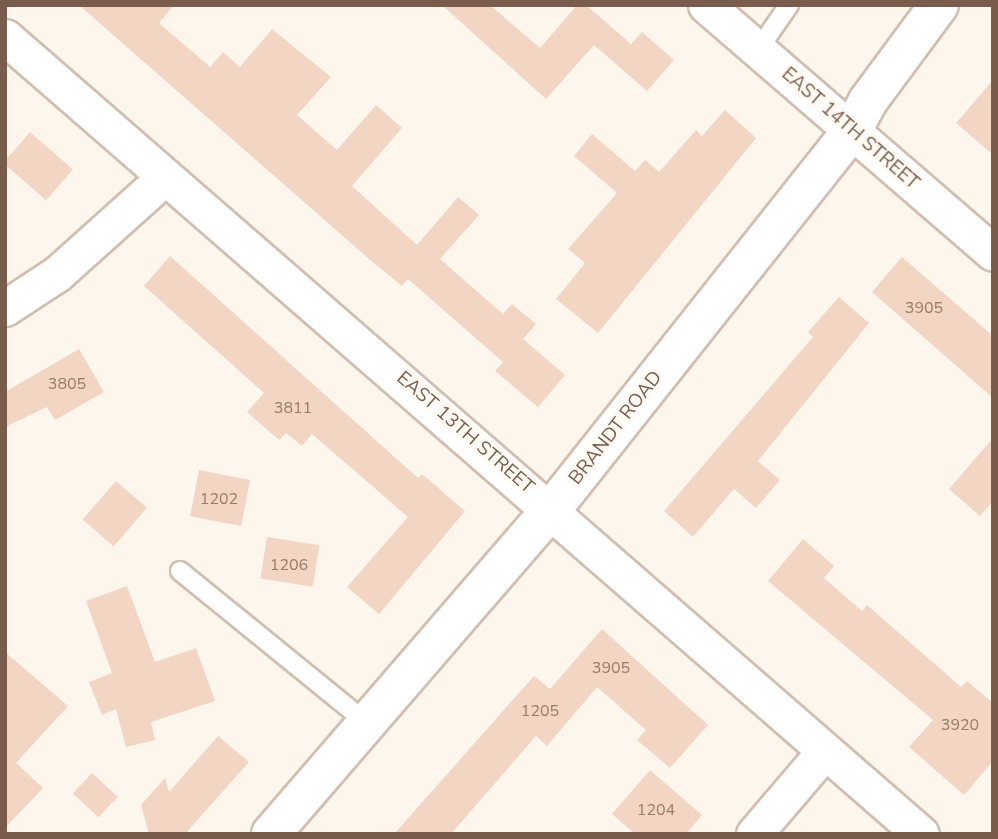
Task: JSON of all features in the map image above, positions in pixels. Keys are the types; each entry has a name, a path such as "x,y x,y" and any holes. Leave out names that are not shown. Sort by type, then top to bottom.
{"street":[{"name":"EAST 14TH STREET","path":"706,5 993,253"},
{"name":"BRANDT ROAD","path":"271,834 552,509 852,131 868,101 939,5"},
{"name":"EAST 13TH STREET","path":"5,37 552,509 921,834"},
{"path":"5,307 58,273 165,177"},
{"path":"754,834 825,751"}],"lane":[{"path":"758,50 789,5"},
{"path":"180,571 368,724"}],"building":[{"path":"79,5 174,5 159,23 210,67 223,52 240,67 272,29 331,77 297,115 337,150 376,105 402,128 352,186 417,245 458,197 479,215 440,259 503,314 512,304 536,324 523,339 565,375 538,407 495,371 503,362 408,279 402,286 369,259"},
{"path":"442,5 490,5 540,48 577,5 586,5 631,44 642,32 674,60 647,91 594,45 546,99"},
{"path":"993,80 993,155 956,123"},
{"path":"725,110 756,138 598,333 556,299 585,263 568,249 617,193 574,156 592,134 635,171 645,160 659,172 696,130 702,136"},
{"path":"30,132 73,169 46,200 5,165 5,161"},
{"path":"170,256 418,478 422,474 465,511 379,614 347,587 408,517 312,434 302,446 286,433 279,440 247,412 264,393 144,286"},
{"path":"902,257 993,336 993,398 872,292"},
{"path":"839,297 869,323 758,461 780,480 756,508 734,489 693,537 664,511 813,337 808,332"},
{"path":"79,349 104,392 55,420 47,407 5,427 5,392"},
{"path":"993,438 993,501 980,516 949,489"},
{"path":"199,470 250,480 241,526 190,516"},
{"path":"116,481 147,508 113,546 83,519"},
{"path":"267,537 319,545 313,587 260,578"},
{"path":"803,539 834,566 824,578 862,611 867,605 961,687 967,681 993,703 993,761 964,795 909,747 933,720 768,581"},
{"path":"127,586 155,662 196,648 215,701 151,722 155,740 126,747 116,709 102,715 89,682 112,673 86,601"},
{"path":"602,629 708,725 670,768 637,740 646,730 597,687 547,746 536,736 451,834 394,834 534,676 550,689"},
{"path":"5,652 68,706 16,763 43,788 5,828"},
{"path":"218,736 249,762 185,834 149,834 141,805 165,778 169,792"},
{"path":"650,770 702,815 686,834 635,834 612,814"},
{"path":"92,773 118,797 99,817 73,793"}]}
